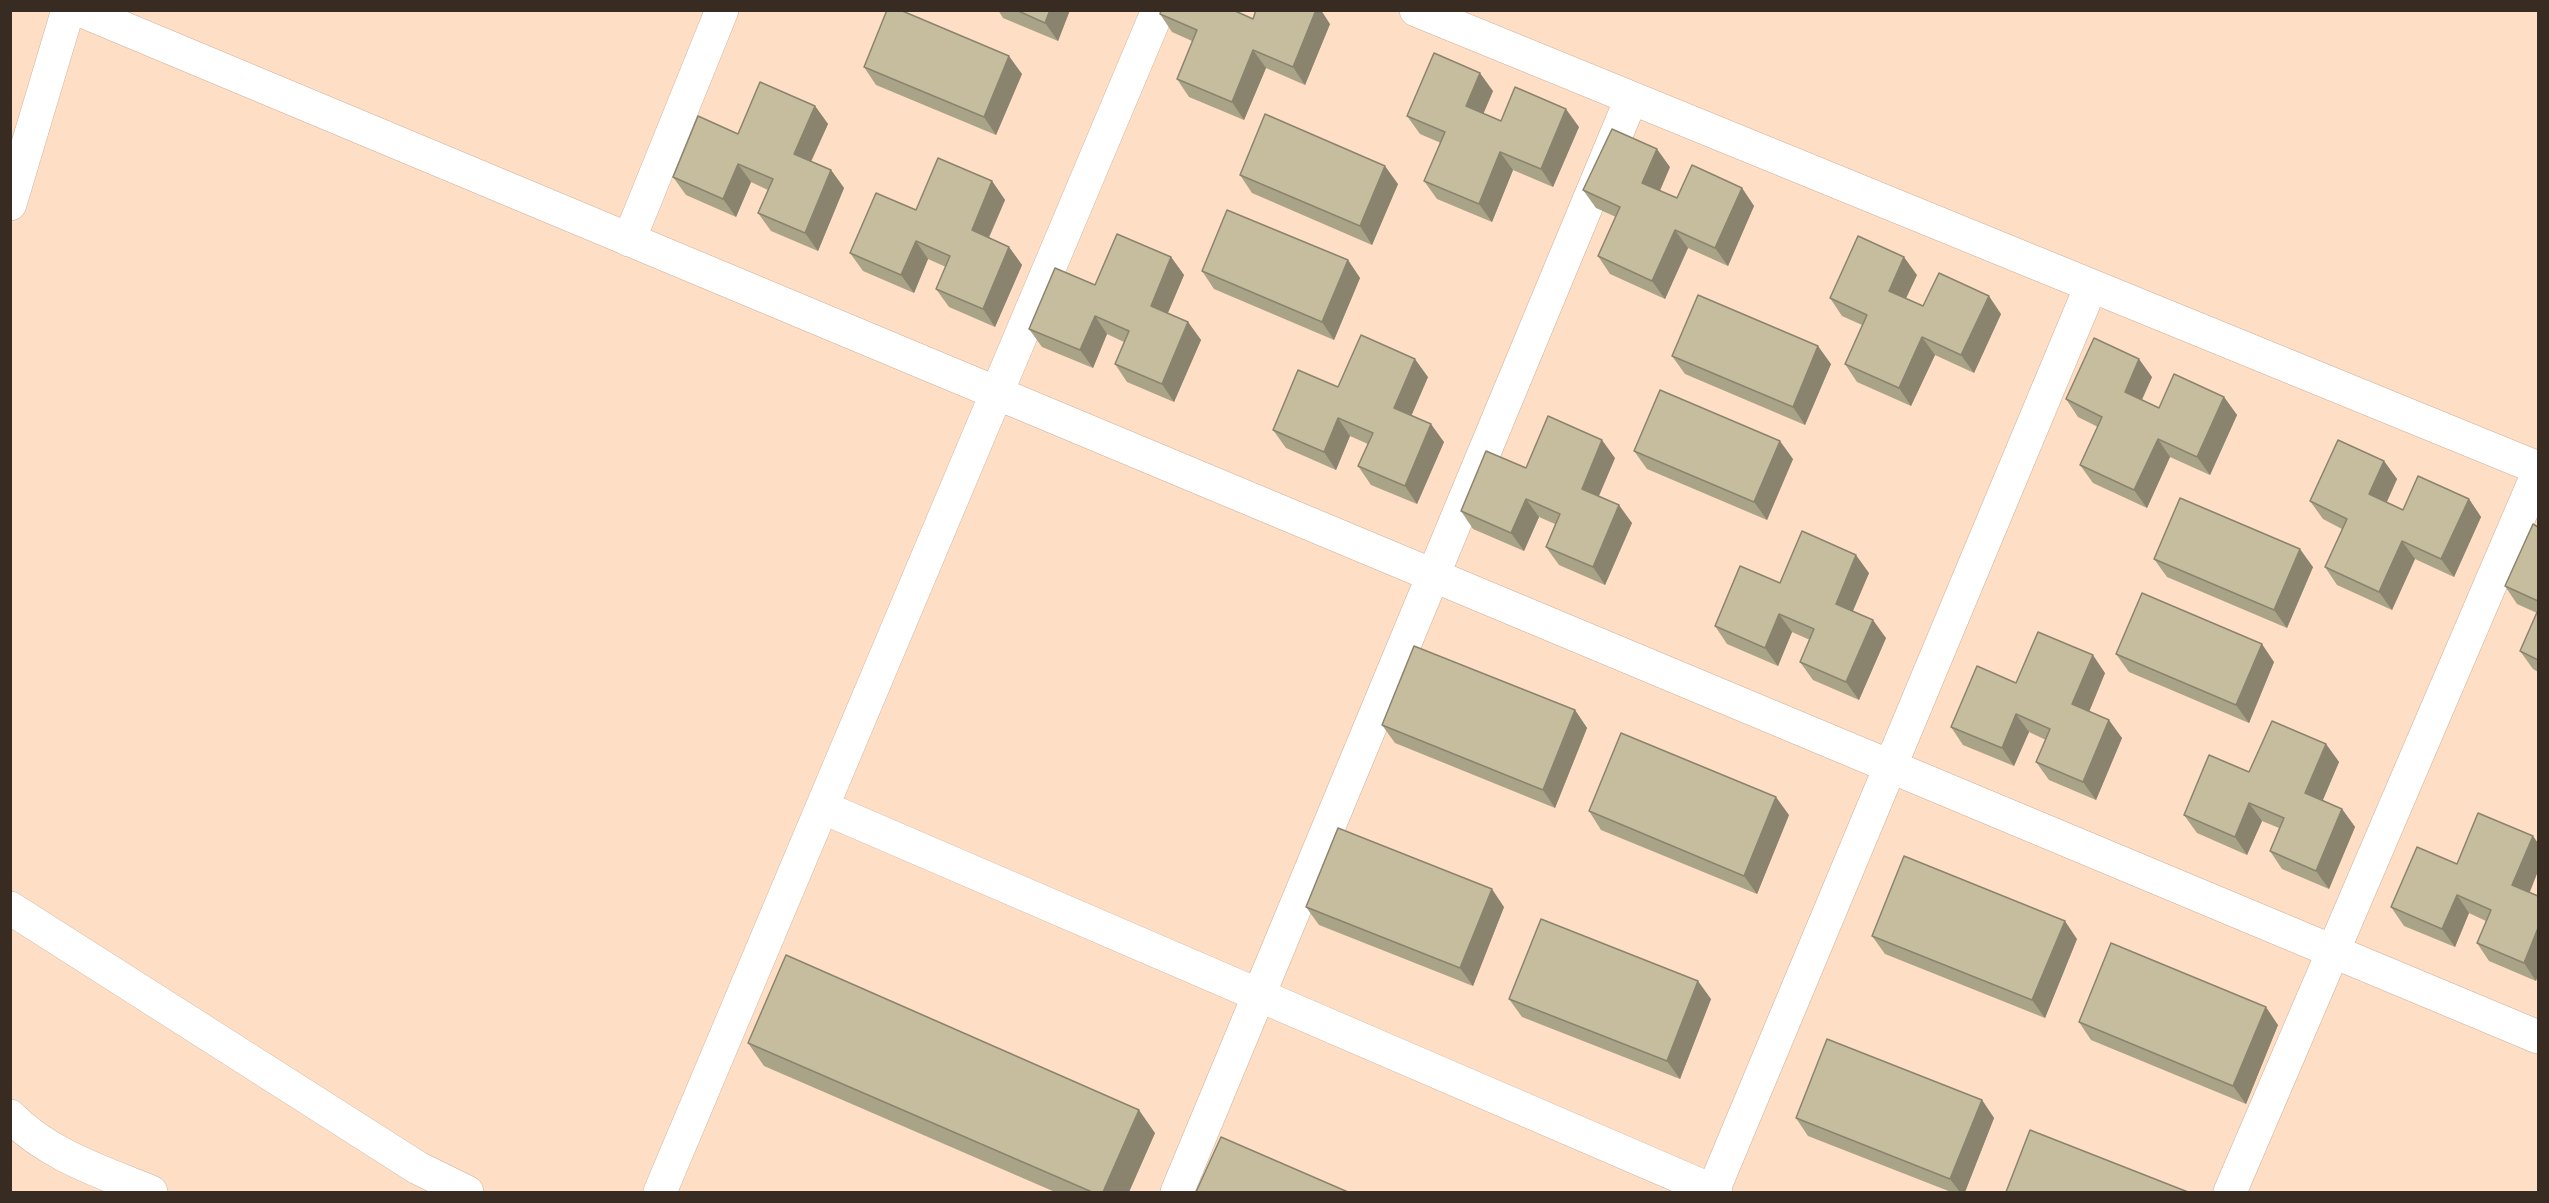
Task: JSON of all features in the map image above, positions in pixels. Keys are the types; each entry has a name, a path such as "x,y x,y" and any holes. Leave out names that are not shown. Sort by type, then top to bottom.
{"street":[{"path":"10,204 68,10"},
{"path":"80,10 2538,1037"},
{"path":"629,240 722,10"},
{"path":"660,1192 1158,10"},
{"path":"1416,10 2538,468"},
{"path":"1177,1192 1631,99"},
{"path":"822,807 1714,1192 2091,286"},
{"path":"2230,1192 2538,473"},
{"path":"10,908 418,1168 467,1192"},
{"path":"10,1116 26,1131 70,1158 151,1192"}],"building":[{"path":"887,10 900,10 1009,56 984,117 864,67"},
{"path":"1016,10 1050,10 1045,23"},
{"path":"1161,10 1233,10 1253,19 1256,10 1316,10 1293,67 1253,50 1232,102 1177,79 1197,30 1160,14"},
{"path":"1434,53 1480,73 1466,106 1501,121 1515,87 1566,109 1541,169 1500,152 1479,204 1424,181 1445,132 1407,116"},
{"path":"760,82 815,106 794,154 831,170 805,233 758,213 773,179 738,164 723,199 673,177 698,116 738,134"},
{"path":"1265,114 1385,166 1360,226 1240,175"},
{"path":"1612,129 1657,149 1642,183 1677,198 1692,165 1742,188 1715,248 1675,230 1652,281 1598,256 1620,207 1583,190"},
{"path":"938,158 992,181 972,230 1009,247 983,309 936,289 950,256 916,241 901,275 850,253 876,193 916,210"},
{"path":"1227,210 1348,260 1322,322 1202,271"},
{"path":"1117,234 1171,257 1151,306 1188,322 1162,384 1115,364 1129,331 1095,316 1080,350 1029,329 1055,268 1095,285"},
{"path":"1858,236 1904,257 1889,291 1923,306 1939,273 1989,296 1961,355 1922,337 1899,388 1845,364 1867,315 1830,298"},
{"path":"1698,295 1818,346 1793,407 1672,356"},
{"path":"1361,335 1415,359 1394,408 1431,424 1405,486 1358,466 1373,433 1338,418 1324,452 1273,430 1298,370 1338,387"},
{"path":"2094,338 2139,359 2125,392 2159,408 2174,374 2224,397 2197,457 2158,439 2134,490 2080,465 2102,417 2066,399"},
{"path":"1660,390 1780,441 1754,502 1634,451"},
{"path":"1548,416 1602,440 1582,489 1619,505 1593,567 1546,547 1560,514 1526,499 1511,533 1461,511 1486,451 1526,468"},
{"path":"2338,440 2384,461 2369,494 2403,510 2418,476 2469,499 2441,559 2402,541 2379,592 2325,567 2347,519 2310,501"},
{"path":"2180,498 2300,549 2274,610 2154,559"},
{"path":"2533,524 2538,527 2538,601 2505,586"},
{"path":"1802,531 1856,555 1836,604 1873,620 1846,682 1800,662 1814,629 1779,614 1765,648 1715,626 1740,566 1780,583"},
{"path":"2142,593 2262,644 2236,705 2116,654"},
{"path":"2538,610 2538,660 2520,651"},
{"path":"2038,632 2093,655 2072,704 2109,720 2083,782 2036,762 2050,729 2016,714 2002,748 1951,727 1977,666 2016,683"},
{"path":"1414,646 1575,710 1543,790 1382,725"},
{"path":"2272,721 2326,744 2305,793 2342,809 2316,871 2270,851 2284,818 2249,803 2235,837 2184,815 2209,755 2249,772"},
{"path":"1621,733 1776,797 1744,876 1589,811"},
{"path":"2478,813 2533,836 2512,885 2538,896 2538,928 2524,963 2477,943 2491,910 2457,895 2442,929 2391,907 2417,847 2457,864"},
{"path":"1338,828 1492,889 1460,968 1306,907"},
{"path":"1904,856 2065,921 2032,1000 1872,936"},
{"path":"1541,919 1698,981 1667,1061 1509,999"},
{"path":"2111,943 2266,1007 2233,1086 2079,1022"},
{"path":"786,955 1139,1110 1103,1192 1092,1192 748,1043"},
{"path":"1827,1039 1982,1100 1950,1179 1796,1118"},
{"path":"2030,1130 2188,1192 2006,1192"},
{"path":"1221,1137 1348,1192 1196,1192"}]}
